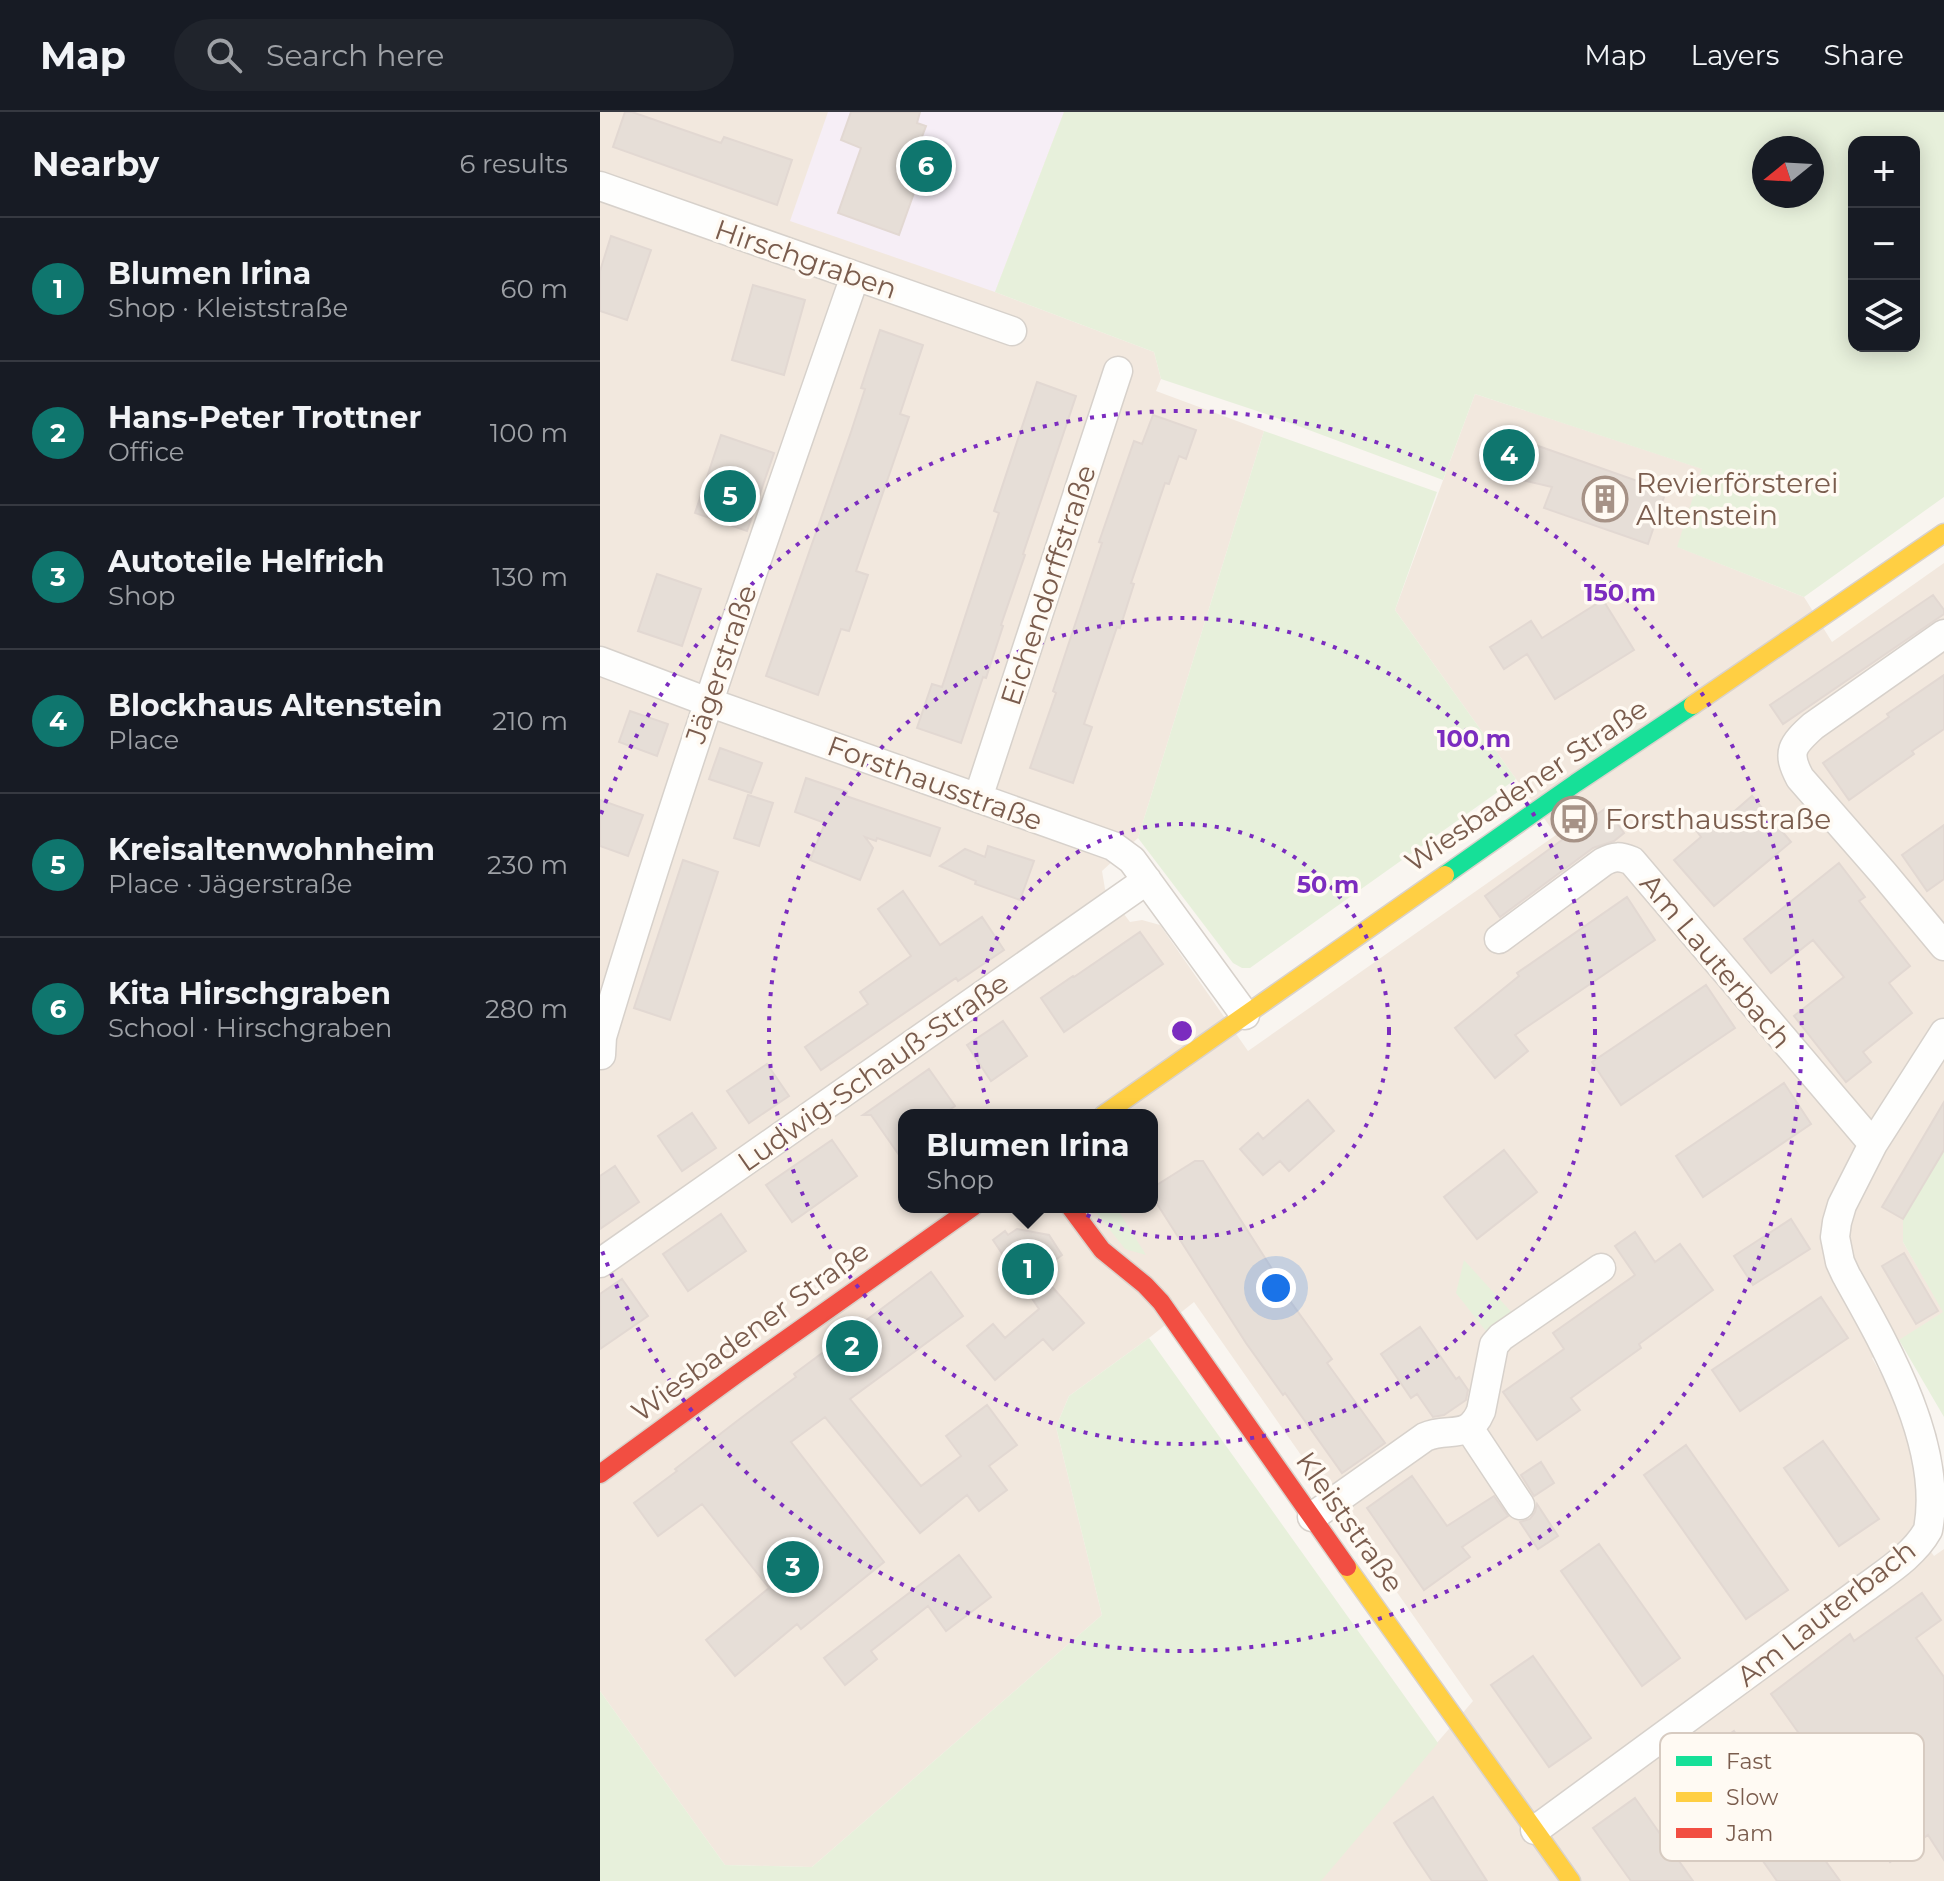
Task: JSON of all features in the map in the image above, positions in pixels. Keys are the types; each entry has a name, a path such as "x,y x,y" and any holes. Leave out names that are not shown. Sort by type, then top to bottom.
{"main road":[{"name":"Wiesbadener Straße","path":"1112,1109 1576,783 1944,533"},
{"name":"Wiesbadener Straße","path":"600,1474 965,1213"},
{"name":"Kleiststraße","path":"1074,1213 1102,1250 1161,1302 1571,1881"}],"street":[{"name":"Hirschgraben","path":"600,186 1012,331"},
{"name":"Jägerstraße","path":"601,1055 602,1037 641,906 855,276"},
{"name":"Eichendorffstraße","path":"978,798 1118,371"},
{"path":"1944,634 1813,726 1797,743 1791,759 1800,778 1944,946"},
{"name":"Forsthausstraße","path":"600,661 1113,846 1132,860 1245,1015"},
{"name":"Am Lauterbach","path":"1499,939 1603,862 1613,857 1632,861 1873,1144"},
{"name":"Ludwig-Schauß-Straße","path":"600,1263 1147,880"},
{"name":"Am Lauterbach","path":"1667,1733 1906,1557 1928,1531 1935,1516 1943,1478 1940,1449 1932,1424 1912,1383 1846,1275 1835,1237 1842,1205 1873,1144 1944,1033"},
{"path":"1312,1517 1425,1437 1469,1428 1481,1411 1494,1345 1501,1337 1601,1268"},
{"path":"1469,1428 1520,1505"},
{"name":"Am Lauterbach","path":"1535,1830 1660,1738"}],"shaded area":[{"path":"600,112 1064,112 995,292 1154,352 1161,379 1156,391 1264,431 1138,838 1102,871 1105,889 1130,922 1142,920 1160,925 1248,1051 1556,835 1395,610 1475,394 1703,469 1678,547 1804,597 1832,642 1944,563 1944,1150 1903,1219 1903,1242 1944,1312 1872,1358 1909,1424 1919,1513 1913,1526 1934,1556 1944,1549 1944,1881 1318,1881 1473,1701 1194,1302 1069,1396 1056,1427 1102,1615 812,1867 725,1865 600,1691"},
{"path":"828,112 1064,112 995,292 790,221"}],"green space":[{"path":"1064,112 1944,112 1944,497 1804,597 1677,547 1702,469 1475,394 1443,480 1266,414 1161,379 1154,352 995,292"},
{"path":"1264,431 1437,492 1395,610 1516,779 1250,968 1242,968 1233,963 1138,838"},
{"path":"1944,1150 1944,1417 1899,1340 1943,1312 1903,1242 1903,1219"},
{"path":"1097,1213 1120,1213 1146,1255 1125,1249"},
{"path":"1464,1260 1514,1315 1489,1335 1456,1293"},
{"path":"1149,1338 1438,1743 1321,1881 600,1881 600,1691 725,1865 812,1867 1102,1615 1056,1427 1069,1396"}],"building":[{"path":"625,112 721,143 724,137 792,160 777,205 613,147"},
{"path":"851,112 920,112 917,123 926,126 915,155 926,159 899,235 838,213 861,148 841,140"},
{"path":"611,236 651,250 627,320 600,311 600,271"},
{"path":"753,285 805,300 784,375 732,360"},
{"path":"880,330 923,345 900,414 909,417 856,571 868,575 849,631 841,629 818,695 766,676 851,432 865,389 861,388"},
{"path":"1037,382 1076,396 1023,554 986,678 983,677 961,743 917,728 932,684 942,687 999,513 994,511"},
{"path":"1153,415 1196,430 1186,459 1179,456 1169,484 1165,483 1131,583 1134,584 1120,628 1117,627 1084,724 1092,727 1073,783 1030,768 1102,543 1099,542 1134,441 1142,444"},
{"name":"Revierförsterei Altenstein","path":"1501,430 1528,437 1527,442 1666,491 1648,544 1544,508 1552,487 1491,473"},
{"path":"721,435 774,453 747,531 695,513"},
{"path":"657,574 701,589 682,646 638,631"},
{"path":"1933,595 1944,614 1783,724 1770,705"},
{"path":"1603,600 1634,650 1555,699 1527,654 1504,669 1490,647 1531,621 1542,638"},
{"path":"1944,675 1944,729 1849,800 1823,763"},
{"path":"630,711 668,724 657,756 619,742"},
{"path":"720,748 762,763 751,793 709,779"},
{"path":"806,778 847,792 846,796 940,828 930,856 877,838 876,841 865,837 873,848 860,880 810,860 825,823 795,812"},
{"path":"748,795 773,803 759,846 734,838"},
{"path":"1752,796 1791,842 1714,906 1674,860 1701,837 1695,829 1715,813 1722,822"},
{"path":"600,800 643,815 628,856 600,846"},
{"path":"1606,808 1624,833 1614,841 1593,848 1500,917 1485,896"},
{"path":"1944,825 1944,879 1927,891 1902,855"},
{"path":"988,846 1034,861 1020,900 975,884 976,881 940,866 965,849 985,857"},
{"path":"683,860 718,872 670,1020 634,1008"},
{"path":"1839,863 1865,897 1859,901 1910,966 1889,983 1912,1013 1863,1052 1871,1062 1846,1082 1794,1016 1844,977 1813,940 1771,973 1744,939"},
{"path":"903,891 940,945 982,917 1004,950 958,981 956,978 821,1070 805,1047 868,1004 860,992 911,956 878,909"},
{"path":"1627,897 1655,940 1515,1035 1528,1051 1495,1078 1455,1028 1519,976 1517,973"},
{"path":"1140,932 1163,964 1064,1032 1041,998"},
{"path":"1706,985 1735,1028 1621,1105 1592,1062"},
{"path":"1003,1021 1027,1056 991,1081 967,1045"},
{"path":"767,1064 789,1096 749,1123 727,1091"},
{"path":"929,1069 955,1106 951,1109 898,1109 898,1153 871,1115 863,1115"},
{"path":"1784,1083 1811,1124 1703,1197 1676,1156"},
{"path":"1308,1100 1334,1131 1289,1171 1280,1161 1263,1175 1240,1149 1258,1133 1263,1139"},
{"path":"1944,1102 1944,1150 1903,1219 1882,1207"},
{"path":"692,1113 716,1148 682,1171 658,1136"},
{"path":"832,1140 857,1176 792,1222 766,1185"},
{"path":"1504,1150 1537,1192 1477,1239 1444,1197"},
{"path":"1195,1161 1203,1161 1288,1298 1332,1359 1327,1363 1385,1443 1342,1473 1246,1343 1158,1205 1158,1184"},
{"path":"615,1166 639,1202 600,1229 600,1176"},
{"path":"721,1214 746,1251 688,1291 663,1254"},
{"path":"1791,1219 1810,1249 1753,1285 1734,1256"},
{"path":"1017,1229 1049,1235 1062,1255 1039,1272 1084,1323 1053,1350 1043,1339 995,1380 967,1346 993,1324 1005,1338 1039,1309 993,1240 1005,1231 1008,1235"},
{"path":"1635,1232 1655,1262 1680,1244 1713,1290 1639,1344 1641,1348 1571,1398 1580,1410 1537,1440 1503,1392 1564,1349 1553,1333 1635,1275 1615,1246"},
{"path":"1904,1253 1938,1311 1916,1324 1882,1266"},
{"path":"931,1272 963,1316 850,1399 921,1486 961,1456 946,1436 987,1405 1017,1445 989,1466 1007,1490 979,1511 967,1495 920,1533 825,1417 791,1442 884,1562 801,1629 797,1624 735,1676 706,1640 769,1588 702,1504 658,1536 634,1503 796,1377 794,1374"},
{"path":"622,1279 648,1316 600,1349 600,1294"},
{"path":"1821,1297 1848,1338 1740,1411 1712,1370"},
{"path":"1420,1327 1456,1379 1459,1377 1468,1390 1466,1400 1444,1415 1433,1417 1417,1394 1411,1398 1381,1354"},
{"path":"1823,1441 1879,1519 1839,1546 1784,1468"},
{"path":"1686,1445 1788,1590 1746,1619 1644,1475"},
{"path":"1541,1462 1554,1483 1534,1496 1521,1475"},
{"path":"1412,1476 1447,1526 1494,1496 1508,1516 1462,1547 1470,1557 1424,1590 1367,1508"},
{"path":"1537,1504 1558,1536 1538,1549 1520,1522 1530,1519"},
{"path":"1599,1544 1680,1658 1642,1686 1561,1571"},
{"path":"959,1555 991,1597 946,1631 928,1606 871,1651 877,1659 845,1685 824,1658"},
{"path":"1922,1593 1941,1620 1916,1638 1944,1677 1944,1860 1928,1835 1924,1838 1924,1733 1799,1733 1771,1694 1850,1634 1854,1641"},
{"path":"1533,1656 1591,1738 1549,1767 1491,1685"},
{"path":"1433,1797 1487,1881 1432,1881 1407,1844 1394,1823"},
{"path":"1635,1798 1660,1834 1660,1861 1679,1861 1693,1881 1631,1881 1593,1828"},
{"path":"1763,1861 1826,1861 1840,1881 1777,1881"}],"traffic: fast":[{"path":"1445,875 1693,705"}],"traffic: slow":[{"path":"1693,705 1944,533"},
{"path":"1112,1109 1445,875"},
{"path":"1347,1567 1571,1881"}],"traffic: jam":[{"path":"600,1474 965,1213"},
{"path":"1074,1213 1102,1250 1161,1302 1347,1567"}],"place":[{"name":"Kita Hirschgraben","path":"926,166"},
{"name":"Blockhaus Altenstein","path":"1509,455"},
{"name":"Kreisaltenwohnheim","path":"730,496"},
{"name":"Revierförsterei Altenstein","path":"1605,499"},
{"name":"Forsthausstraße","path":"1574,819"},
{"name":"Blumen Irina","path":"1028,1269"},
{"name":"Hans-Peter Trottner","path":"852,1346"},
{"name":"Autoteile Helfrich","path":"793,1567"}]}
